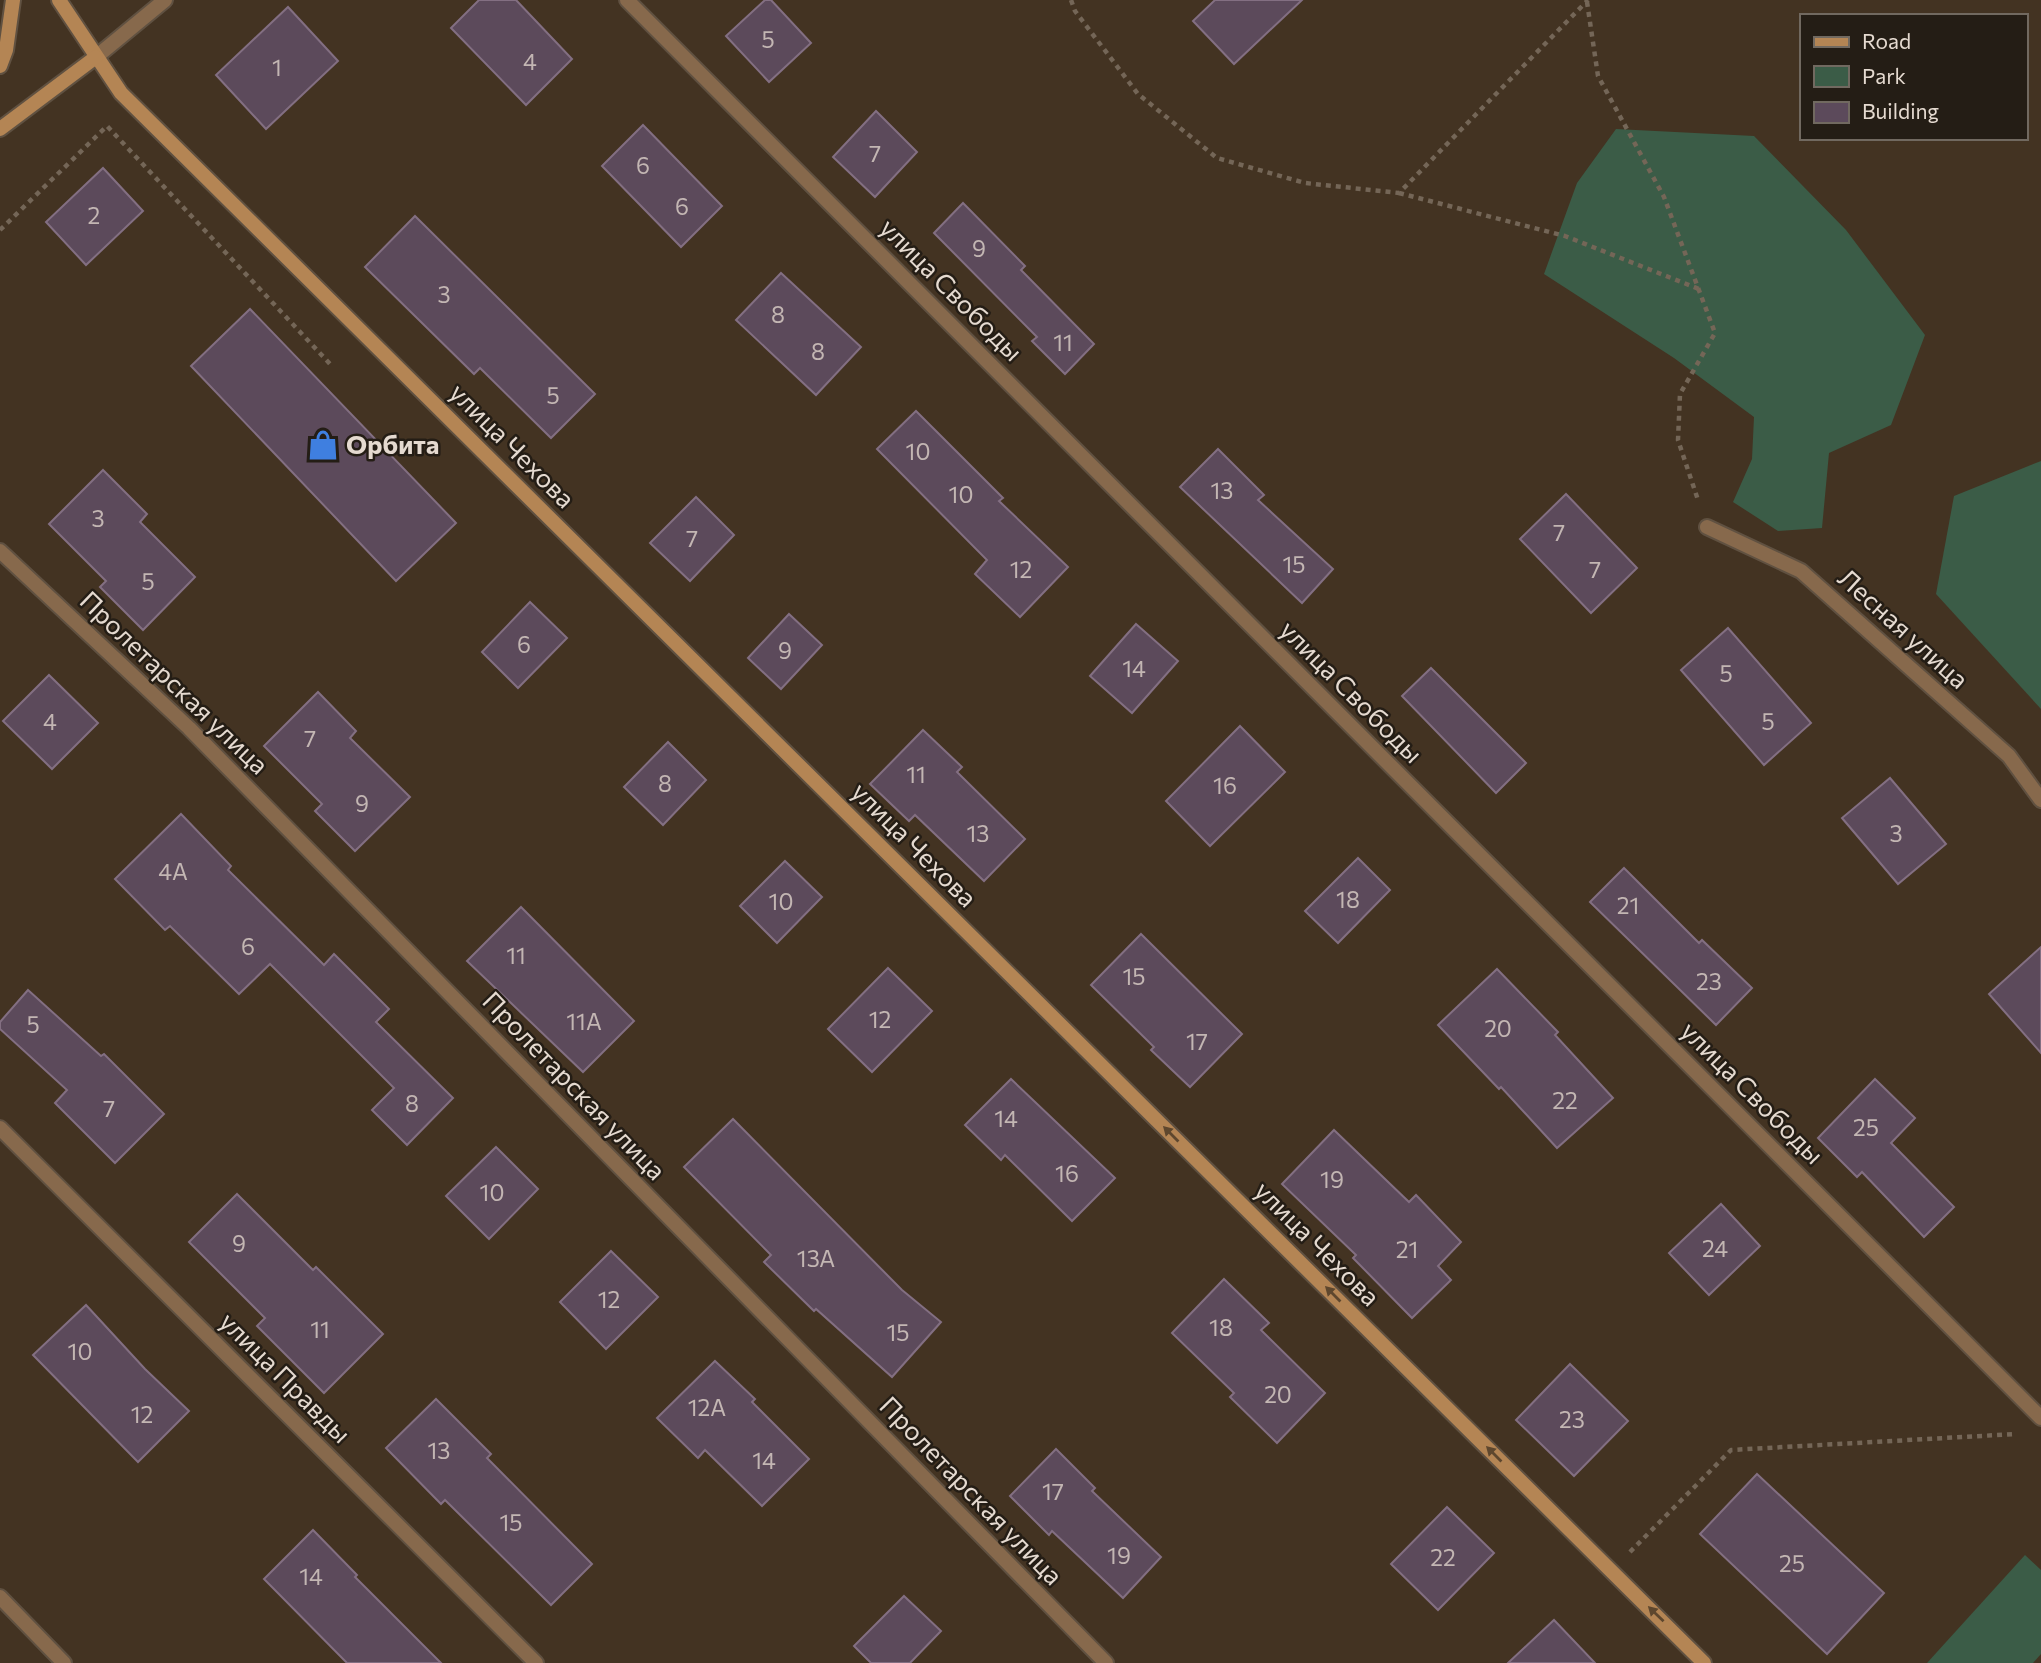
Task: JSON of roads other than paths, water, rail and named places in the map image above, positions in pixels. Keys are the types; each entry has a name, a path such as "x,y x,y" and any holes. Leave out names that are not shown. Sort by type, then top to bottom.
{"street":[{"path":"0,66 6,50 13,0"},
{"name":"улица Чехова","path":"59,0 121,93 1704,1663"},
{"path":"0,129 166,0"},
{"name":"улица Свободы","path":"636,3 2041,1418"},
{"name":"Лесная улица","path":"1707,527 1801,571 2009,756 2041,800"},
{"name":"Пролетарская улица","path":"0,551 189,728 1106,1663"},
{"name":"улица Правды","path":"0,1128 536,1663"},
{"path":"0,1597 64,1663"}],"place":[{"name":"Орбита","path":"323,445"}]}
